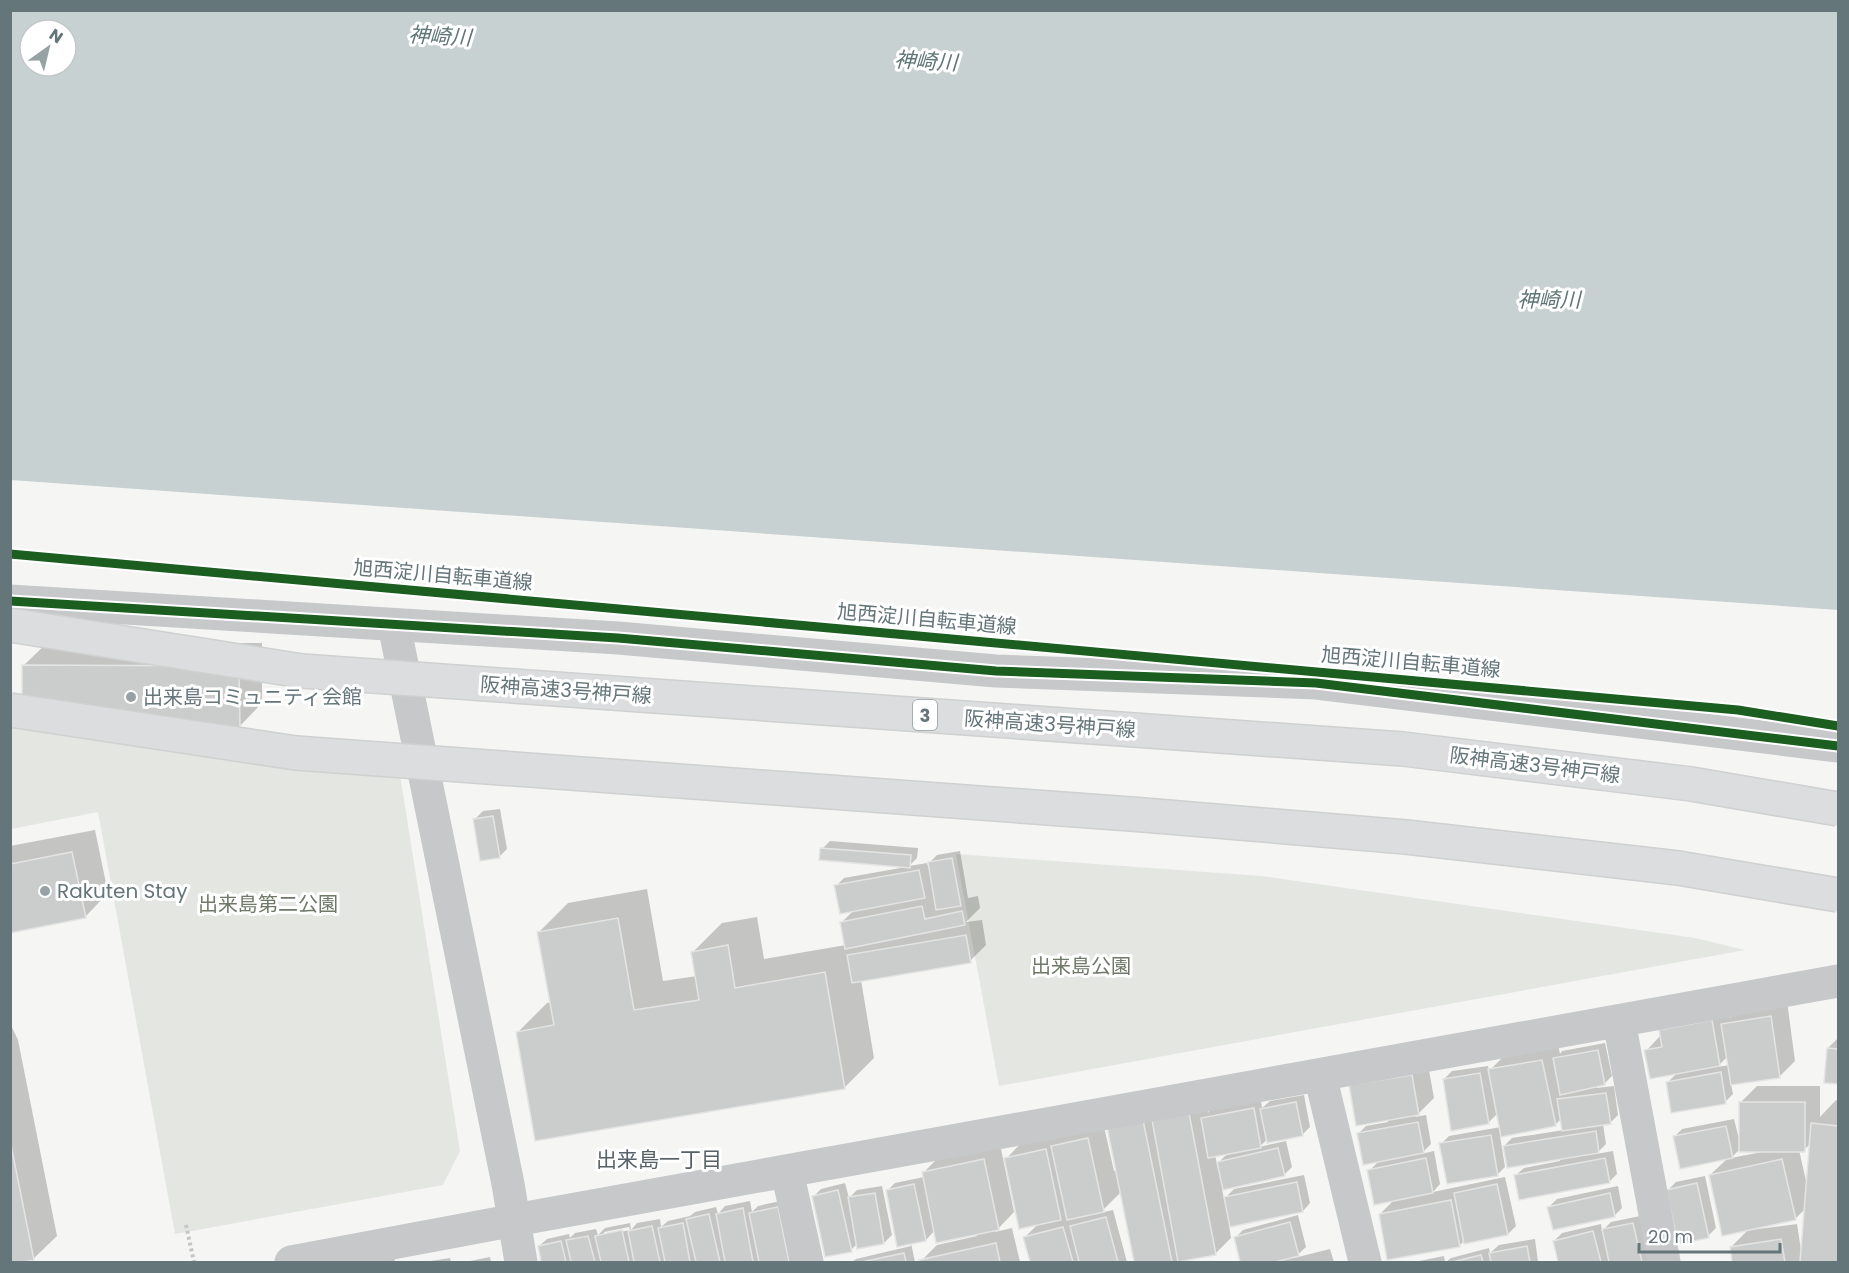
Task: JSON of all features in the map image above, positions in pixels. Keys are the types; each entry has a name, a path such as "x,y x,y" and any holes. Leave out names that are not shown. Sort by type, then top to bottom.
{"highway":[{"name":"阪神高速3号神戸線","path":"10,625 302,671 1403,749 1691,784 1839,809"},
{"path":"10,711 296,753 1144,815 1406,837 1678,868 1839,895"}],"street":[{"path":"10,602 618,638 996,671 1316,683 1839,746"},
{"path":"394,625 515,1220 520,1263"},
{"path":"298,1262 515,1220 1839,981"},
{"path":"1619,1021 1664,1263"},
{"path":"1320,1075 1365,1263"},
{"path":"787,1171 807,1263"}],"path":[{"path":"186,1225 194,1263"}],"green space":[{"name":"出来島第二公園","path":"10,726 396,750 460,1151 443,1185 175,1234 98,812 11,829"},
{"name":"出来島公園","path":"956,854 1261,876 1695,938 1745,950 999,1086"}],"water":[{"name":"神崎川","path":"10,11 1838,11 1838,610 11,480"}],"building":[{"name":"出来島コミュニティ会館","path":"22,665 239,666 240,728 22,728"},
{"path":"493,816 500,858 480,861 473,819"},
{"path":"820,848 911,855 910,868 819,860"},
{"name":"Rakuten Stay","path":"72,852 86,918 10,933 10,864"},
{"path":"952,858 961,906 936,910 928,862"},
{"path":"919,870 925,898 840,914 834,885"},
{"path":"922,906 925,919 962,911 965,925 845,949 840,922"},
{"path":"618,918 634,1010 699,1000 691,952 728,945 735,988 825,972 845,1089 535,1141 516,1032 554,1025 537,932"},
{"path":"966,935 971,963 852,983 847,955"},
{"path":"1771,1016 1780,1078 1731,1085 1721,1024"},
{"path":"1712,1020 1720,1066 1650,1079 1644,1050 1662,1047 1659,1030"},
{"path":"1827,1048 1838,1049 1838,1084 1824,1083"},
{"path":"1598,1050 1605,1085 1560,1095 1553,1058"},
{"path":"1542,1060 1556,1126 1501,1137 1488,1069"},
{"path":"1721,1072 1726,1104 1671,1113 1666,1082"},
{"path":"1480,1073 1489,1124 1451,1131 1443,1079"},
{"path":"1412,1075 1419,1115 1356,1126 1349,1085"},
{"path":"1606,1093 1611,1124 1562,1131 1557,1099"},
{"path":"1296,1102 1303,1136 1267,1143 1260,1109"},
{"path":"1739,1102 1805,1102 1805,1152 1739,1152"},
{"path":"1254,1108 1261,1148 1208,1158 1201,1118"},
{"path":"1189,1113 1216,1255 1178,1262 1152,1120"},
{"path":"1143,1120 1172,1262 1134,1262 1107,1127"},
{"path":"1418,1122 1424,1153 1363,1165 1357,1133"},
{"path":"1811,1123 1838,1126 1838,1262 1800,1262"},
{"path":"1726,1126 1733,1158 1680,1169 1673,1136"},
{"path":"1596,1131 1599,1153 1507,1168 1503,1146"},
{"path":"1491,1135 1498,1176 1447,1184 1439,1143"},
{"path":"1088,1138 1104,1212 1067,1220 1051,1146"},
{"path":"10,1140 34,1260 23,1262 10,1262"},
{"path":"1278,1148 1285,1176 1223,1190 1217,1162"},
{"path":"1046,1149 1061,1220 1019,1229 1004,1158"},
{"path":"1426,1158 1433,1193 1374,1205 1367,1170"},
{"path":"1605,1158 1610,1183 1519,1200 1514,1175"},
{"path":"984,1159 999,1230 936,1243 922,1172"},
{"path":"1782,1159 1796,1220 1722,1236 1709,1175"},
{"path":"1297,1182 1303,1212 1230,1227 1224,1197"},
{"path":"1697,1183 1709,1238 1678,1244 1666,1190"},
{"path":"914,1184 926,1241 897,1247 886,1190"},
{"path":"1497,1184 1508,1235 1464,1244 1454,1193"},
{"path":"838,1190 852,1252 825,1257 812,1196"},
{"path":"875,1193 884,1244 857,1249 848,1197"},
{"path":"1610,1193 1615,1217 1553,1230 1547,1207"},
{"path":"1451,1200 1460,1247 1387,1260 1379,1214"},
{"path":"778,1207 789,1262 759,1262 749,1213"},
{"path":"743,1208 753,1262 725,1262 716,1214"},
{"path":"709,1214 720,1262 696,1262 686,1219"},
{"path":"1106,1217 1118,1262 1079,1262 1070,1226"},
{"path":"1290,1222 1299,1256 1275,1262 1240,1262 1234,1237"},
{"path":"683,1223 690,1262 665,1262 658,1228"},
{"path":"1633,1223 1642,1262 1609,1262 1602,1229"},
{"path":"652,1226 660,1262 634,1262 628,1231"},
{"path":"1063,1227 1073,1262 1030,1262 1023,1237"},
{"path":"622,1230 629,1262 601,1262 595,1236"},
{"path":"1593,1231 1601,1262 1558,1262 1553,1241"},
{"path":"588,1236 595,1262 571,1262 566,1240"},
{"path":"1781,1239 1785,1262 1732,1262 1730,1247"},
{"path":"561,1241 566,1262 541,1262 538,1246"},
{"path":"996,1243 1000,1262 920,1262 919,1260"},
{"path":"1527,1246 1530,1262 1491,1262 1489,1253"},
{"path":"904,1253 906,1262 862,1262"},
{"path":"1481,1255 1483,1262 1452,1262"}],"cycle path":[{"name":"旭西淀川自転車道線","path":"10,554 1738,710 1838,726"},
{"path":"10,601 618,638 996,671 1316,683 1838,746"}],"place":[{"name":"出来島コミュニティ会館","path":"131,697"},
{"name":"Rakuten Stay","path":"45,891"}],"district":[{"name":"出来島一丁目","path":"659,1159"}]}
